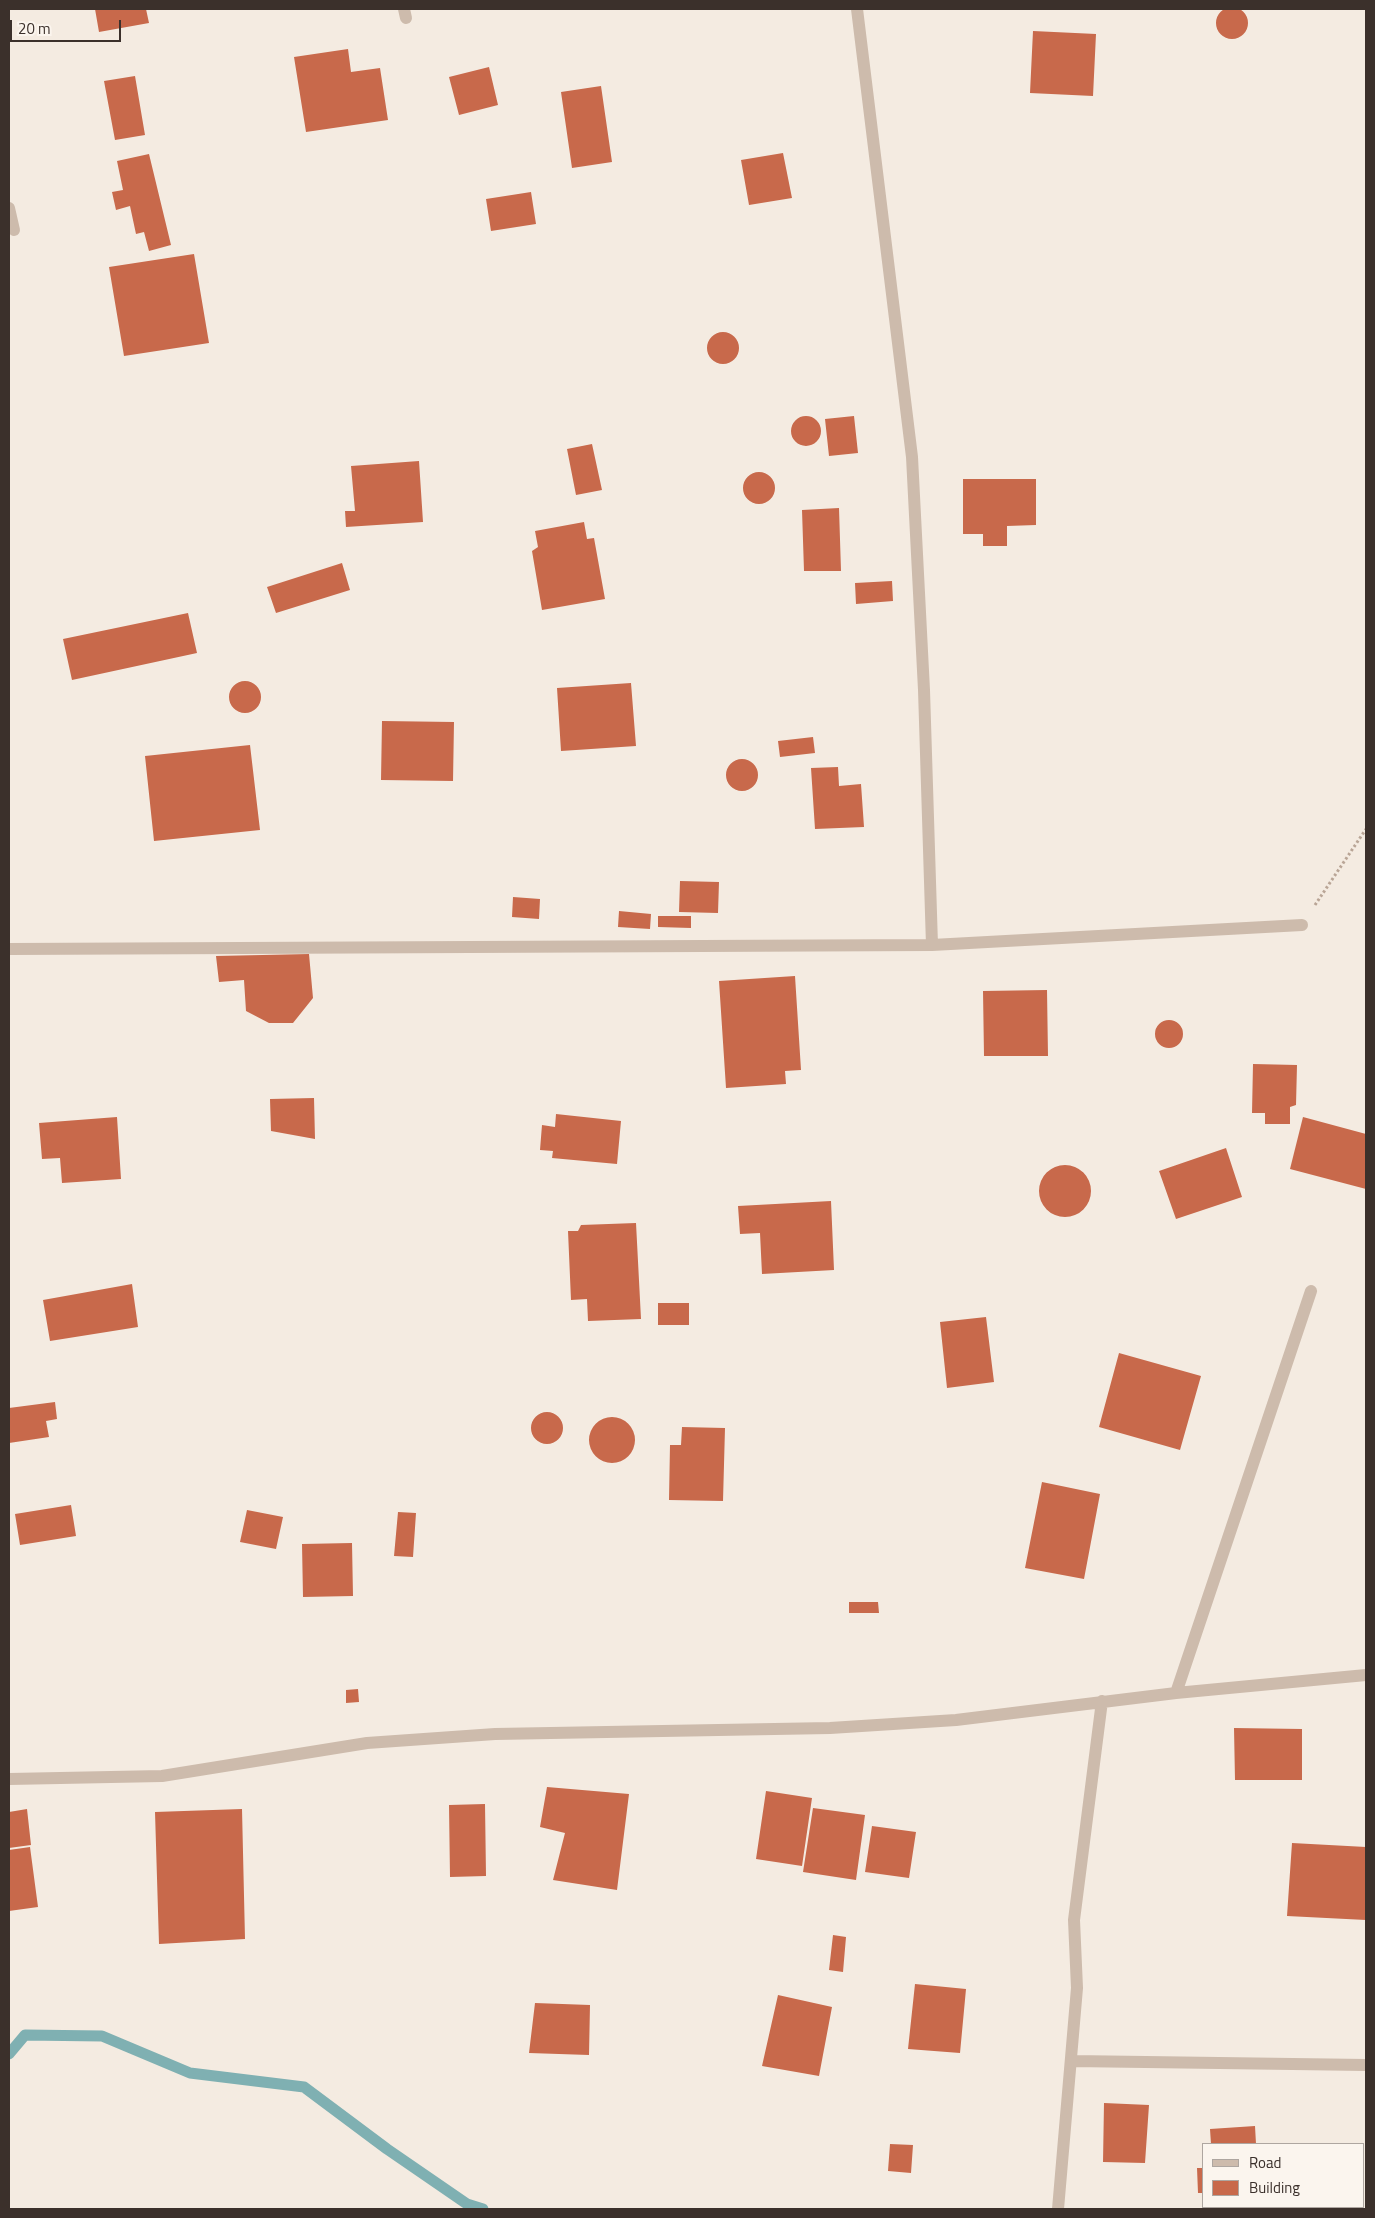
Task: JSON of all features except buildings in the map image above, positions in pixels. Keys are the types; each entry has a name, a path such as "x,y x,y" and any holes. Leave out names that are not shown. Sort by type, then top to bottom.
{"street":[{"path":"857,9 912,457 924,690 932,945"},
{"path":"9,208 14,230"},
{"path":"9,949 932,945 1302,925"},
{"path":"1176,1693 1311,1291"},
{"path":"9,1780 162,1776 367,1743 494,1734 830,1728 956,1720 1102,1701 1366,1674"},
{"path":"1058,2209 1078,1988 1074,1920 1102,1701"},
{"path":"1072,2061 1366,2065"}],"path":[{"path":"1302,925 1366,829"}],"waterway":[{"path":"9,2054 25,2035 102,2036 190,2073 304,2087 387,2149 467,2204 483,2209"}]}
